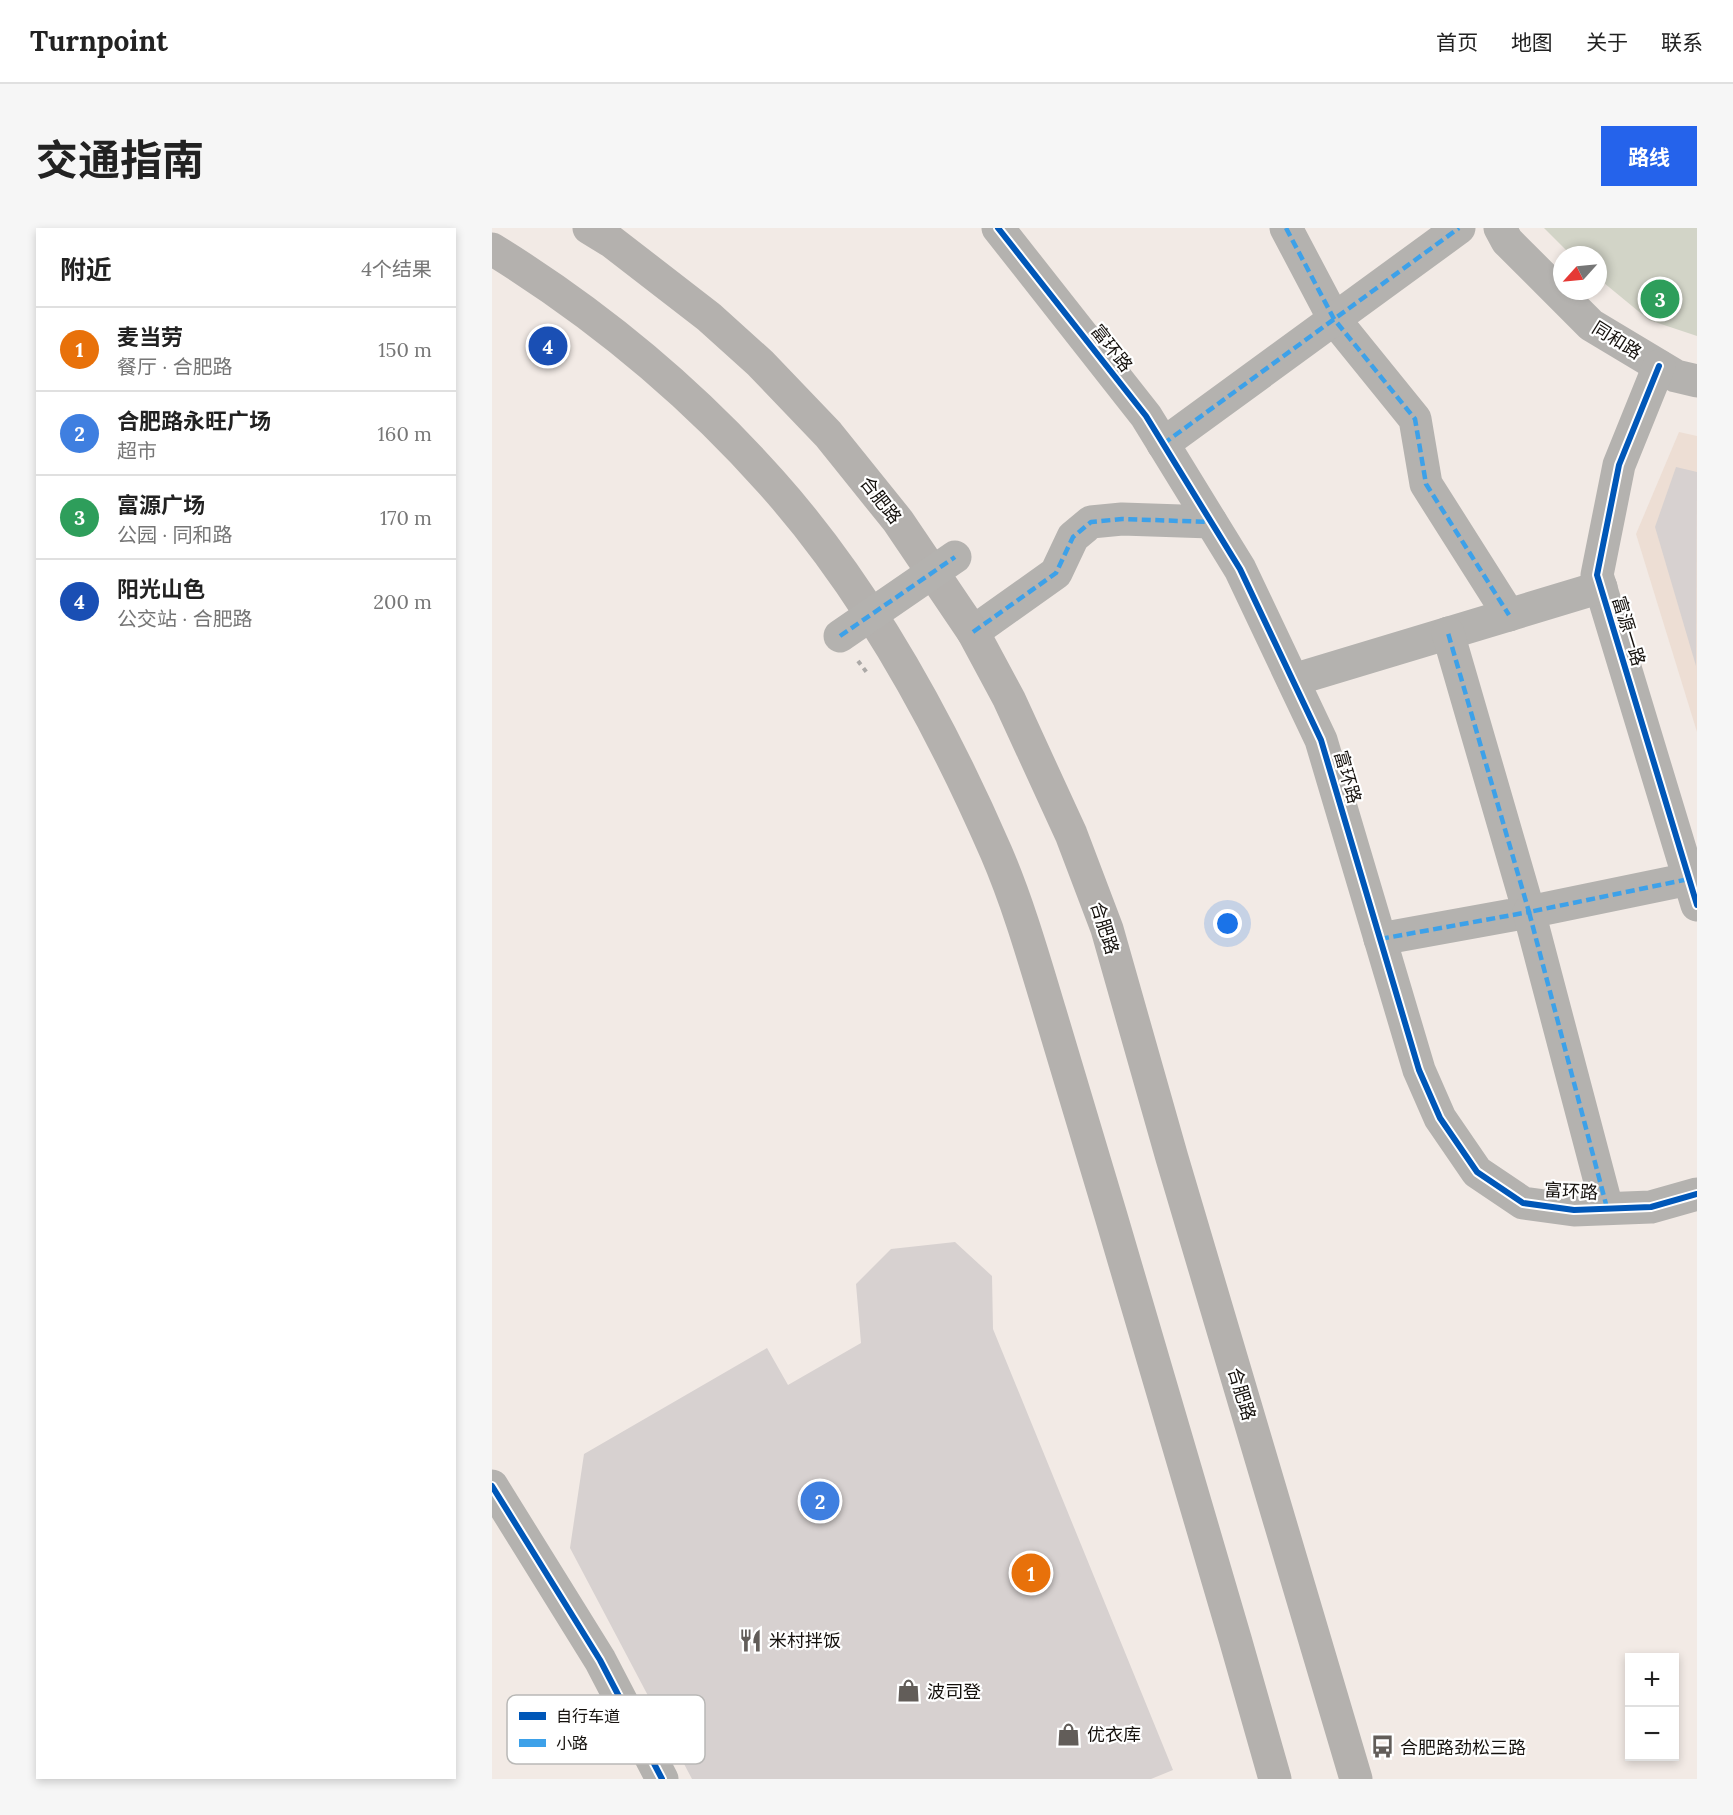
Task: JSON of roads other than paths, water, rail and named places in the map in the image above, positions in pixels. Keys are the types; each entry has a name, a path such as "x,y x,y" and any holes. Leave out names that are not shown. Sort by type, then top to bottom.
{"main road":[{"name":"合肥路","path":"589,228 612,242 709,317 760,363 828,434 898,521 973,632 1009,699 1066,823 1107,929 1172,1158 1356,1779"},
{"path":"492,249 574,306 670,381 771,482 832,560 883,633 918,692 997,854 1035,963 1198,1509 1275,1779"}],"street":[{"name":"富环路","path":"998,228 1146,416 1240,569 1321,740 1419,1070 1440,1118 1477,1172 1523,1203 1574,1210 1651,1207 1697,1194"},
{"path":"1286,228 1334,320 1415,419 1426,484 1509,615"},
{"path":"1163,444 1459,228"},
{"name":"同和路","path":"1500,228 1507,241 1591,325 1676,376 1697,381"},
{"name":"富源一路","path":"1659,366 1619,465 1597,575 1693,892"},
{"path":"973,632 1056,573 1073,537 1091,522 1122,519 1211,522"},
{"path":"840,636 955,557"},
{"path":"1293,680 1600,587"},
{"path":"1448,633 1529,912 1607,1208"},
{"path":"1380,939 1529,912 1693,892"},
{"path":"492,1486 600,1660 618,1695"},
{"path":"654,1764 662,1779"}],"place":[{"name":"富源广场","path":"1660,299"},
{"name":"阳光山色","path":"548,346"},
{"name":"合肥路永旺广场","path":"820,1501"},
{"name":"麦当劳","path":"1031,1573"},
{"name":"米村拌饭","path":"751,1640"},
{"name":"波司登","path":"909,1691"},
{"name":"优衣库","path":"1069,1734"},
{"name":"合肥路劲松三路","path":"1382,1747"}]}
